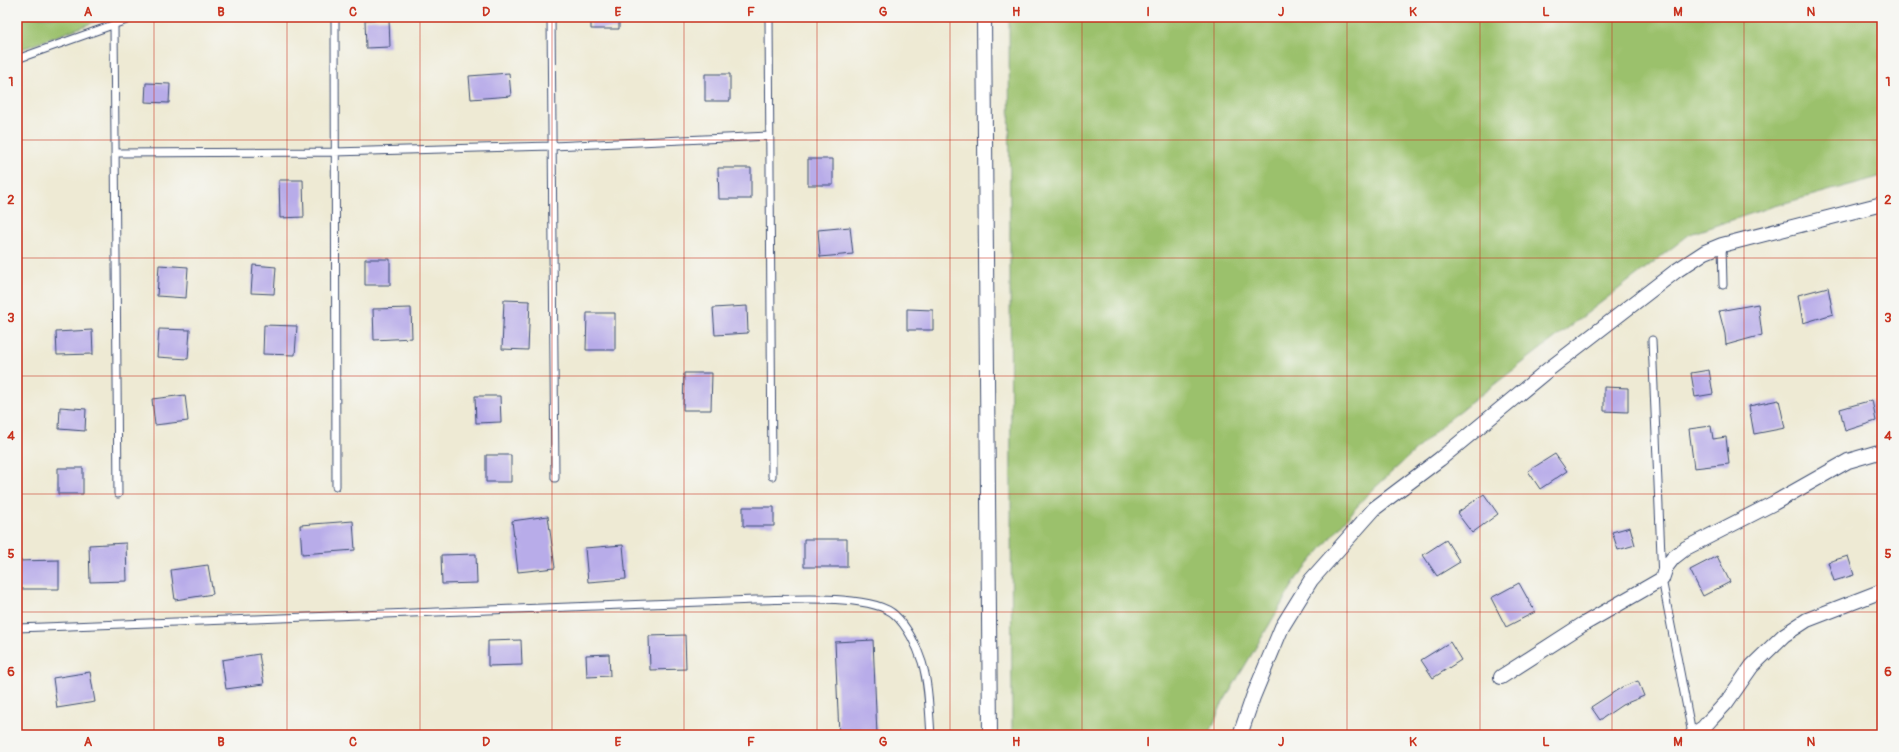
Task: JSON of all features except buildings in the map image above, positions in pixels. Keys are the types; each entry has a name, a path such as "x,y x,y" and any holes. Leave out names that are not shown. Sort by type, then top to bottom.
{"street":[{"path":"984,17 990,735"},
{"path":"1240,735 1253,697 1282,627 1311,580 1375,508 1440,459 1549,369 1676,271 1705,252 1722,245 1882,204"},
{"path":"1501,677 1582,625 1662,579 1666,567 1673,558 1686,548 1774,503 1848,461 1882,451"},
{"path":"1692,734 1703,728 1711,720 1752,666 1784,636 1807,620 1882,591"}],"lane":[{"path":"17,59 135,17"},
{"path":"335,17 334,152 336,486"},
{"path":"552,17 555,478"},
{"path":"769,17 772,476"},
{"path":"114,25 118,494"},
{"path":"115,153 334,152 553,146 769,136"},
{"path":"1722,245 1723,285"},
{"path":"1652,340 1662,579 1692,734"},
{"path":"17,628 755,600 855,600 882,607 895,614 913,641 922,662 927,686 931,735"}],"green space":[{"path":"17,17 108,17 17,51"},
{"path":"1009,17 1882,17 1882,176 1774,206 1690,234 1447,421 1365,497 1297,578 1221,706 1209,735 1012,735"}]}
